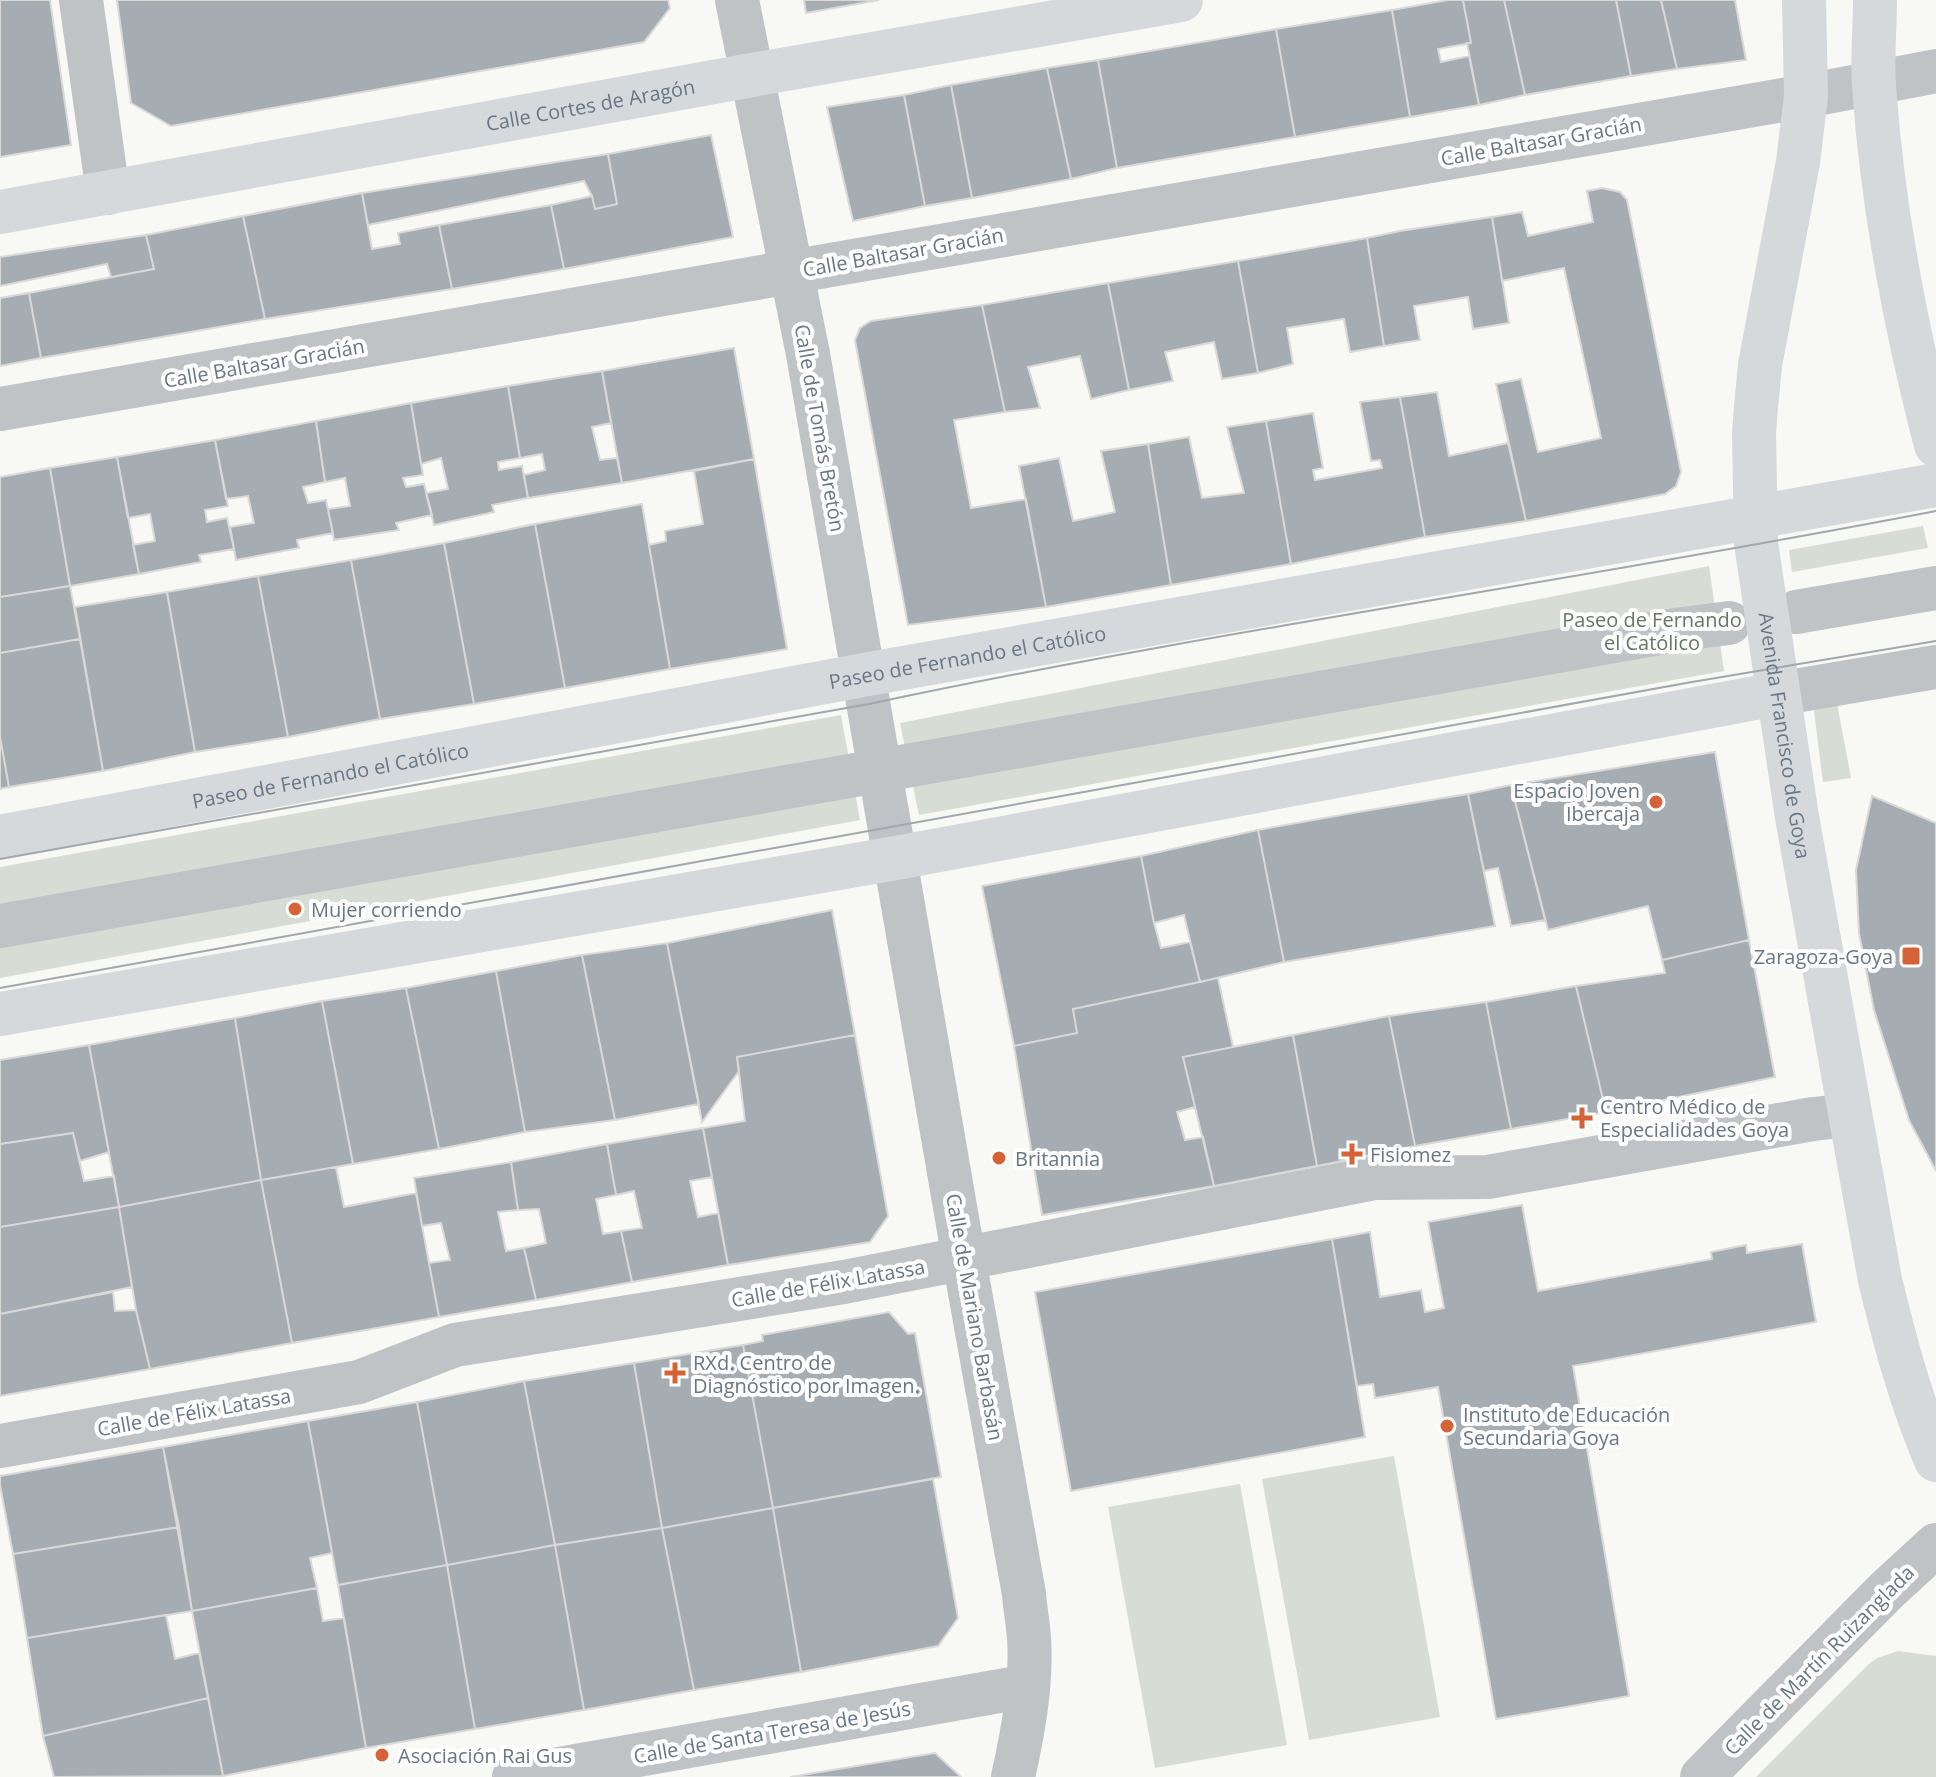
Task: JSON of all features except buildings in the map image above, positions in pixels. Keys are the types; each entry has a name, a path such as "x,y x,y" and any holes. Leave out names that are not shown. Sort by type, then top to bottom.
{"main road":[{"name":"Calle Cortes de Aragón","path":"0,212 1181,0"},
{"name":"Avenida Francisco de Goya","path":"1804,0 1806,96 1798,162 1760,365 1754,433 1756,543 1797,817 1880,1280 1920,1423 1936,1460"},
{"path":"1875,0 1874,82 1881,161 1892,239 1936,445"},
{"name":"Paseo de Fernando el Católico","path":"0,837 863,675 1936,485"},
{"path":"0,1014 896,858 1777,694"}],"street":[{"path":"81,0 108,193"},
{"name":"Calle de Tomás Bretón","path":"737,0 808,354 896,858"},
{"name":"Calle Baltasar Gracián","path":"0,409 1936,71"},
{"path":"1796,612 1936,588"},
{"path":"0,926 1729,623"},
{"path":"1777,694 1936,667"},
{"name":"Calle de Mariano Barbasán","path":"896,858 1024,1594 1029,1640 1028,1686 1013,1777"},
{"name":"Calle de Félix Latassa","path":"0,1446 359,1382 455,1345 844,1282 1375,1178 1488,1177 1850,1115"},
{"name":"Calle de Martín Ruizanglada","path":"1702,1777 1886,1591 1936,1545"},
{"name":"Calle de Santa Teresa de Jesús","path":"514,1777 1028,1686"}],"green space":[{"path":"1923,526 1928,548 1792,572 1789,550"},
{"name":"Paseo de Fernando el Católico","path":"1709,566 1724,671 919,815 900,723"},
{"path":"1836,698 1851,778 1823,782 1814,711 1819,704"},
{"path":"841,715 860,820 0,978 0,867"},
{"path":"1394,1456 1440,1717 1309,1740 1262,1479"},
{"path":"1240,1484 1287,1745 1155,1768 1108,1507"},
{"path":"1898,1651 1936,1656 1936,1777 1756,1777 1870,1663"}],"tram line":[{"path":"0,859 869,704 1268,628 1936,511"},
{"path":"0,988 1692,682 1936,641"}],"place":[{"name":"Espacio Joven Ibercaja","path":"1656,802"},
{"name":"Mujer corriendo","path":"295,909"},
{"name":"Zaragoza-Goya","path":"1911,956"},
{"name":"Centro Médico de Especialidades Goya","path":"1582,1118"},
{"name":"Fisiomez","path":"1352,1154"},
{"name":"Britannia","path":"999,1158"},
{"name":"RXd. Centro de Diagnóstico por Imagen.","path":"675,1373"},
{"name":"Instituto de Educación Secundaria Goya","path":"1447,1426"},
{"name":"Asociación Rai Gus","path":"382,1755"}]}
